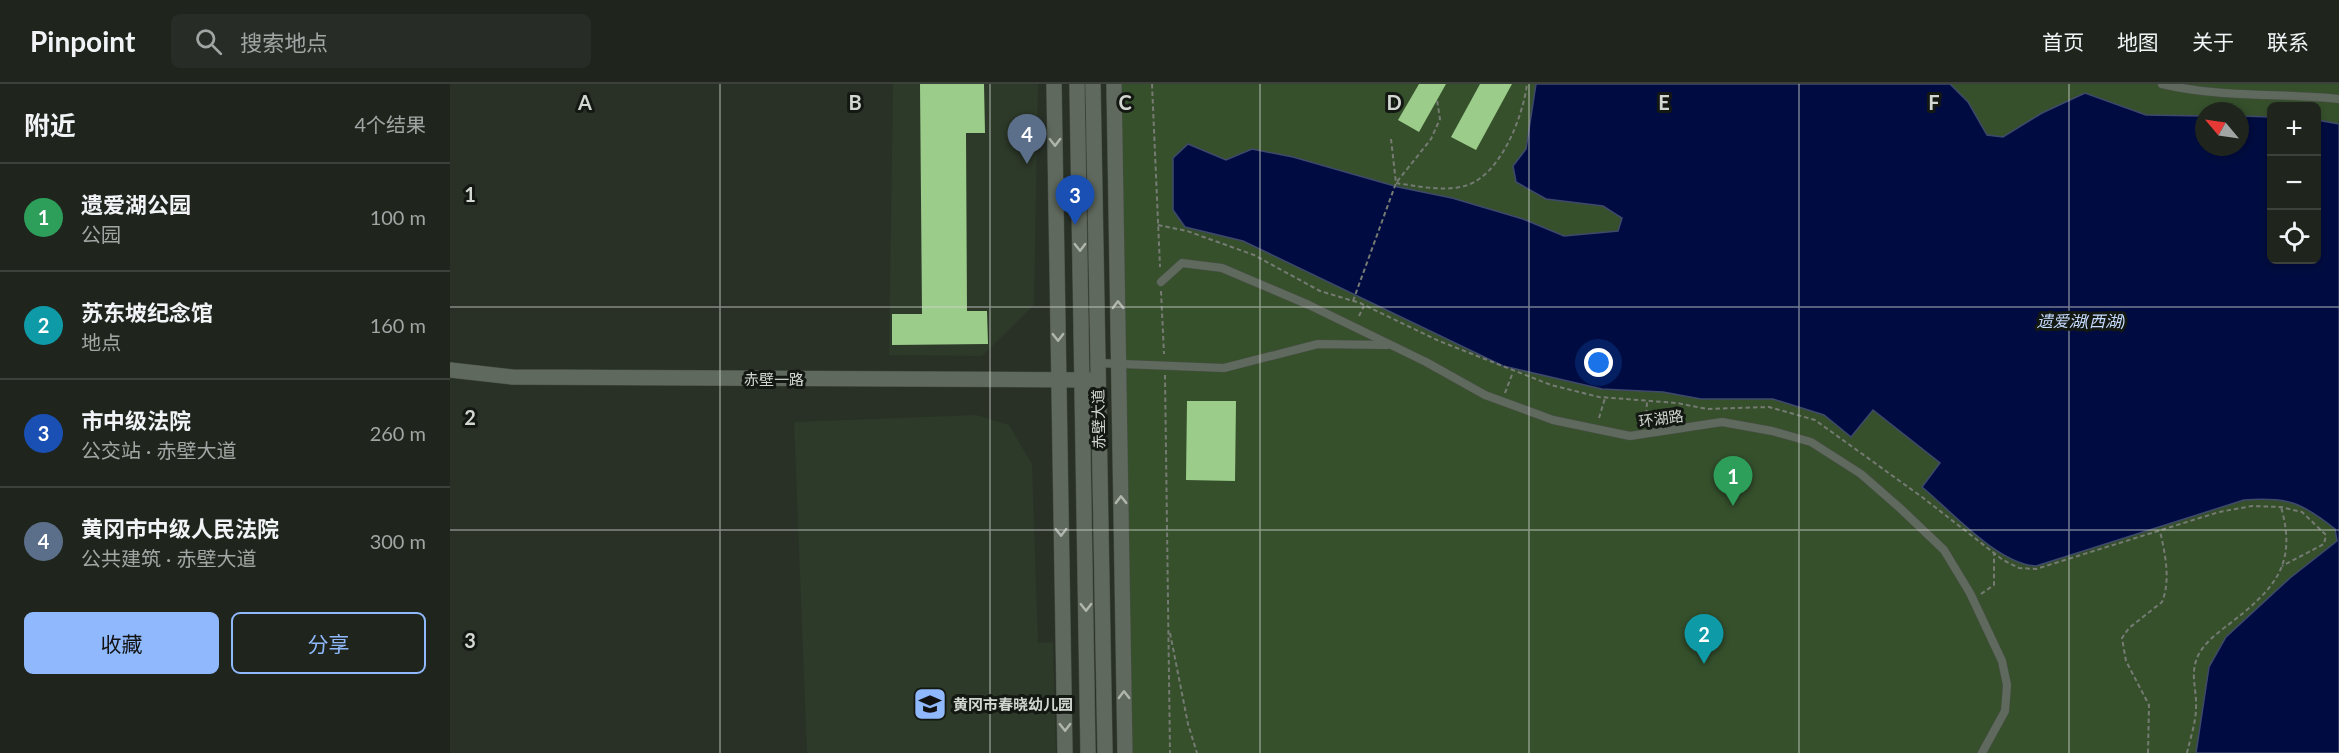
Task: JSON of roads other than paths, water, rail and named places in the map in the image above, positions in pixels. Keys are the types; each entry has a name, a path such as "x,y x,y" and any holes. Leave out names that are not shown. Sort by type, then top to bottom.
{"street":[{"path":"1054,84 1065,753"},
{"name":"赤壁大道","path":"1077,84 1105,753"},
{"name":"赤壁大道","path":"1088,753 1090,381 1097,363 1093,84"},
{"path":"1114,84 1125,753"},
{"name":"赤壁一路","path":"450,370 512,377 1090,381"}],"lane":[{"path":"2162,84 2194,91 2256,96 2284,94 2339,99"},
{"name":"环湖路","path":"1161,282 1182,263 1222,268 1309,305 1426,362 1485,395 1553,420 1629,436 1722,422 1772,431 1811,442 1860,474 1944,550 1974,599 2002,661 2007,685 2004,711 1982,753"},
{"path":"1097,363 1224,368 1318,344 1390,345"}],"water":[{"name":"遗爱湖(西湖)","path":"1536,84 1950,84 1968,102 1987,135 2003,137 2042,113 2085,93 2146,115 2195,116 2195,156 2249,156 2249,116 2267,117 2267,264 2321,264 2321,121 2339,124 2339,753 2196,753 2209,667 2226,637 2290,578 2337,541 2335,529 2303,507 2272,499 2244,500 2036,566 2021,563 1991,547 1922,487 1940,463 1873,410 1851,437 1824,415 1773,399 1701,399 1663,392 1602,389 1503,366 1243,241 1185,227 1173,210 1173,158 1188,144 1226,160 1252,149 1293,157 1398,187 1452,198 1523,219 1564,236 1618,231 1622,218 1603,206 1546,199 1516,182 1513,166 1526,149"}],"place":[{"name":"黄冈市中级人民法院","path":"1027,164"},
{"name":"市中级法院","path":"1075,225"},
{"name":"遗爱湖公园","path":"1733,506"},
{"name":"苏东坡纪念馆","path":"1704,664"},
{"name":"黄冈市春晓幼儿园","path":"930,704"}]}
